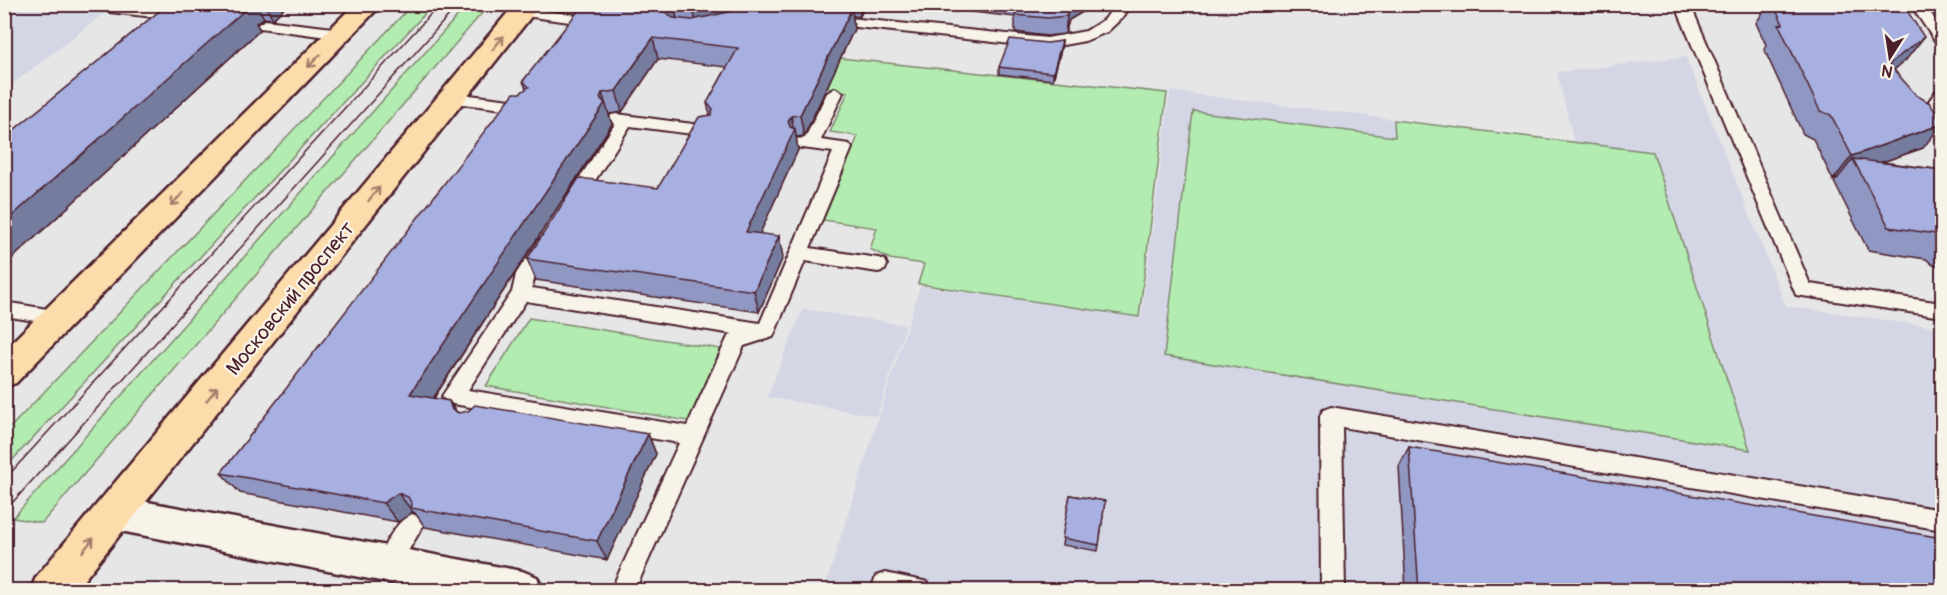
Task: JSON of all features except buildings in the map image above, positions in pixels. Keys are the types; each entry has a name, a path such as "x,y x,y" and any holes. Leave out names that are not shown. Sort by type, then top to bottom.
{"main road":[{"path":"4,373 370,4"},
{"name":"Московский проспект","path":"51,591 526,8"}],"street":[{"path":"115,513 522,591"}],"lane":[{"path":"811,18 1047,43 1070,42 1091,35 1109,23 1123,4"},
{"path":"1682,4 1803,290 1942,310"},
{"path":"1917,4 1942,41"},
{"path":"109,8 183,12"},
{"path":"526,8 592,21"},
{"path":"146,26 183,12"},
{"path":"266,25 342,34"},
{"path":"766,332 843,148 806,144 835,93"},
{"path":"1942,95 1937,101 1942,113"},
{"path":"453,98 527,107"},
{"path":"564,216 622,120 708,131"},
{"path":"552,235 526,274 521,293 453,396 693,436"},
{"path":"799,253 878,265"},
{"path":"521,293 766,332"},
{"path":"4,309 60,318"},
{"path":"623,591 736,341 766,332"},
{"path":"474,423 487,402"},
{"path":"1333,591 1331,416 1942,520"},
{"path":"387,566 412,524"},
{"path":"885,584 919,591"}],"shaded area":[{"path":"5,5 115,5 5,90"},
{"path":"1686,57 1786,306 1942,328 1942,590 824,590 920,286 1141,317 1170,91 1574,142 1557,72"},
{"path":"803,309 906,325 877,416 767,397"}],"green space":[{"path":"468,4 489,5 42,523 13,518"},
{"path":"412,5 433,5 5,468 5,433"},
{"path":"840,58 1167,93 1139,317 918,284 924,264 890,259 870,249 877,228 823,220 858,136 830,132 848,92 827,88"},
{"path":"1193,111 1395,137 1394,120 1653,152 1750,450 1164,356"},
{"path":"529,318 721,349 688,421 486,386"}],"tram line":[{"path":"4,480 440,4"},
{"path":"4,512 459,4"}]}
